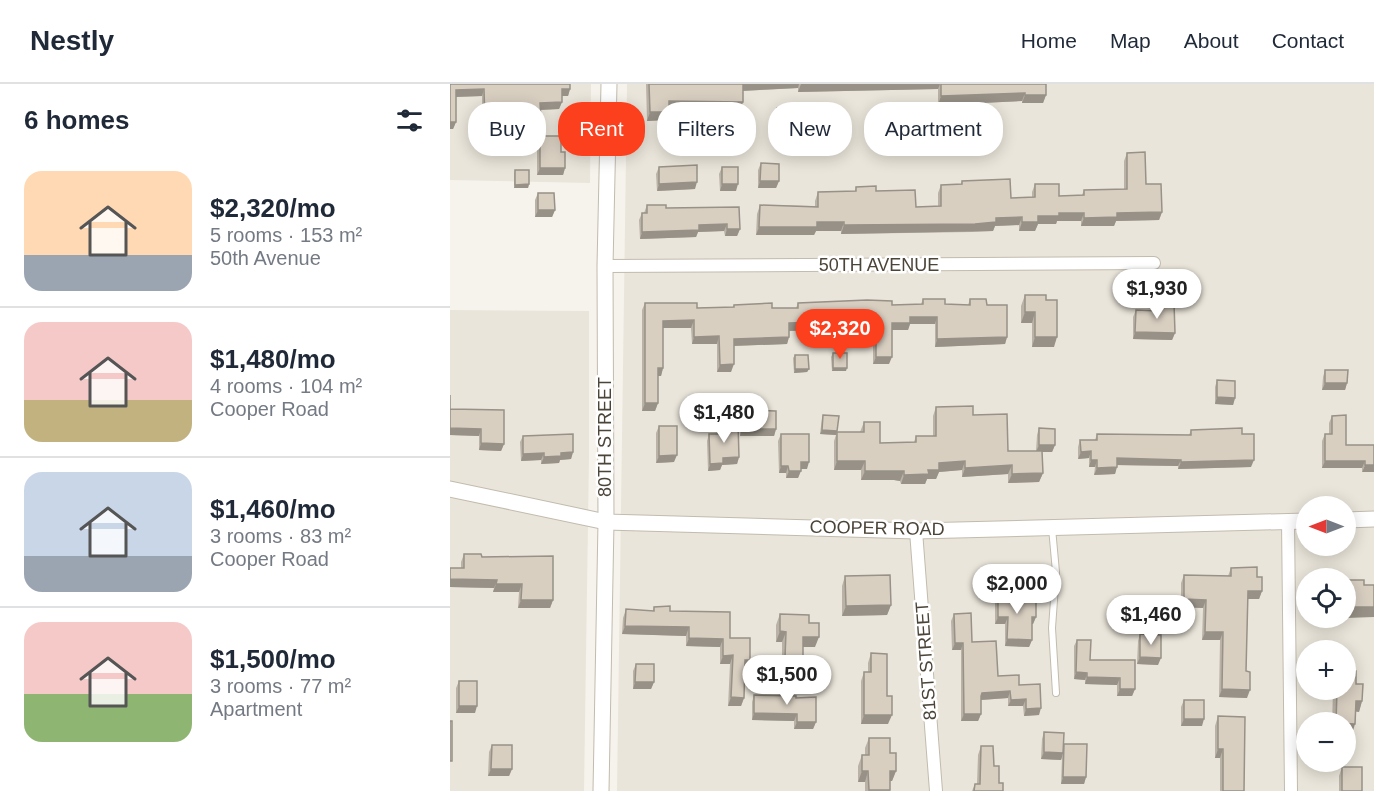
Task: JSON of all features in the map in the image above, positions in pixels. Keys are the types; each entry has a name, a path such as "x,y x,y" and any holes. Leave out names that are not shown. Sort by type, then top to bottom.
{"street":[{"name":"80TH STREET","path":"601,791 606,522 605,266 609,84"},
{"name":"50TH AVENUE","path":"605,266 1154,263"},
{"name":"COOPER ROAD","path":"450,489 606,522 916,531 1296,521"},
{"path":"1356,520 1374,519"},
{"path":"1288,521 1291,791"},
{"name":"81ST STREET","path":"916,531 936,791"}],"lane":[{"path":"1052,527 1056,572 1052,628 1056,693"}],"shaded area":[{"path":"450,84 591,84 591,102 558,102 558,156 590,156 590,183 450,180"},
{"path":"627,84 1374,84 1374,791 617,791 626,156 645,156 645,102 627,102"},
{"path":"450,310 589,311 584,791 450,791"}],"building":[{"path":"450,84 570,84 570,89 562,89 562,102 484,102 484,89 456,90 456,122 450,122"},
{"path":"649,84 743,84 743,102 657,102 657,112 650,112"},
{"path":"941,84 1046,84 1046,95 1025,95 1025,93 941,96"},
{"path":"546,136 558,136 558,156 565,156 565,168 540,168 540,156 546,156"},
{"path":"1145,152 1146,184 1161,184 1162,212 1117,213 1117,217 1084,218 1084,213 1059,213 1059,216 1038,216 1038,222 1022,222 1022,217 996,218 996,222 975,224 844,225 844,222 817,222 817,227 759,227 760,205 818,207 818,192 856,191 856,187 876,186 876,191 915,190 916,207 941,206 941,185 962,184 962,181 1010,179 1011,198 1035,197 1035,184 1059,184 1059,196 1084,195 1084,190 1127,189 1127,153"},
{"path":"761,163 779,164 779,181 760,181"},
{"path":"697,165 697,182 659,184 659,167"},
{"path":"722,167 738,167 738,184 722,184"},
{"path":"515,170 529,170 529,184 515,185"},
{"path":"538,193 554,193 555,210 538,210"},
{"path":"647,205 666,205 666,208 739,207 740,229 727,229 727,224 699,225 699,230 642,232 642,213 647,213"},
{"path":"1025,295 1046,295 1046,300 1057,300 1057,337 1035,337 1035,312 1025,312"},
{"path":"923,299 945,299 945,304 970,305 970,299 986,299 987,305 1007,305 1007,337 937,339 937,317 910,317 910,323 892,323 892,357 876,357 876,320 789,323 789,337 734,339 734,364 720,365 719,336 694,337 694,320 663,321 663,368 658,368 658,403 645,403 645,303 697,303 697,308 772,303 772,308 798,308 798,303 867,300 892,301 892,305 923,304"},
{"path":"1160,302 1174,303 1175,333 1135,332 1136,310 1160,311"},
{"path":"833,353 847,353 847,368 833,368"},
{"path":"795,355 808,355 809,369 795,369"},
{"path":"1325,370 1348,370 1347,383 1325,383"},
{"path":"1217,380 1235,381 1235,398 1217,397"},
{"path":"973,406 973,415 1007,414 1008,451 1042,451 1043,473 1012,474 1012,465 965,468 965,461 939,463 939,470 928,470 929,474 904,475 904,471 865,471 865,461 837,461 837,432 864,432 864,422 880,422 880,443 916,442 916,436 936,436 936,407"},
{"path":"450,409 504,410 504,444 481,443 481,429 450,428"},
{"path":"743,410 776,411 776,429 742,429"},
{"path":"823,415 839,416 837,431 822,430"},
{"path":"1346,415 1346,445 1374,445 1374,465 1365,465 1365,461 1325,461 1325,434 1332,434 1332,416"},
{"path":"738,423 739,457 723,458 723,463 710,464 709,434 723,434 723,424"},
{"path":"659,426 677,426 677,455 659,456"},
{"path":"1039,428 1055,429 1055,445 1039,445"},
{"path":"1242,428 1242,434 1254,434 1254,460 1181,462 1181,460 1117,458 1117,467 1097,468 1097,460 1091,460 1091,451 1081,452 1080,440 1097,440 1097,434 1191,435 1191,430"},
{"path":"573,434 573,452 561,453 561,456 544,457 544,453 523,454 523,436"},
{"path":"781,434 809,434 809,462 801,462 801,471 789,471 788,466 781,466"},
{"path":"464,554 481,554 482,557 553,556 553,600 521,600 522,584 496,584 497,580 450,579 450,568 464,568"},
{"path":"1257,567 1257,577 1262,577 1262,591 1248,591 1246,671 1250,672 1250,690 1222,689 1223,632 1205,632 1206,600 1184,599 1184,575 1231,576 1231,568"},
{"path":"890,575 891,605 846,606 845,576"},
{"path":"1356,580 1364,580 1364,585 1374,585 1374,607 1356,607"},
{"path":"998,590 1019,590 1019,602 1036,601 1036,617 1032,617 1032,640 1007,639 1008,617 998,617"},
{"path":"670,606 670,611 730,612 730,638 750,638 750,660 745,660 744,698 731,697 733,655 723,656 723,639 689,638 689,627 625,626 626,609 654,611 654,607"},
{"path":"971,613 972,642 996,641 998,676 1019,675 1019,685 1040,684 1041,708 1026,709 1026,699 1011,700 1010,691 982,693 981,714 964,714 963,643 955,643 954,614"},
{"path":"780,614 809,615 809,623 819,623 819,637 803,637 803,658 785,658 786,632 780,631"},
{"path":"1140,634 1161,635 1161,658 1140,657"},
{"path":"1077,640 1091,640 1090,660 1135,660 1135,689 1120,689 1120,678 1087,677 1087,673 1076,672"},
{"path":"871,653 887,654 887,696 892,696 892,715 864,715 864,672 871,672"},
{"path":"636,664 654,664 654,682 635,682"},
{"path":"459,681 477,681 477,706 459,706"},
{"path":"1356,684 1363,684 1362,701 1356,701 1356,712 1336,712 1337,700 1356,700"},
{"path":"754,695 816,697 816,722 797,722 797,714 754,713"},
{"path":"1184,700 1204,700 1204,719 1184,719"},
{"path":"1218,716 1245,717 1244,791 1223,791 1223,749 1218,749"},
{"path":"450,721 452,721 452,761 450,761"},
{"path":"1044,732 1064,733 1063,753 1044,752"},
{"path":"869,738 890,738 890,753 896,753 896,771 890,771 890,790 869,790 868,771 862,771 862,755 869,755"},
{"path":"1064,744 1087,744 1086,777 1063,777"},
{"path":"492,745 512,745 512,769 491,769"},
{"path":"981,746 993,746 994,766 999,766 999,783 1003,783 1003,791 974,791 975,784 980,784"},
{"path":"1356,767 1362,767 1362,791 1342,791 1342,772 1356,772"}]}
